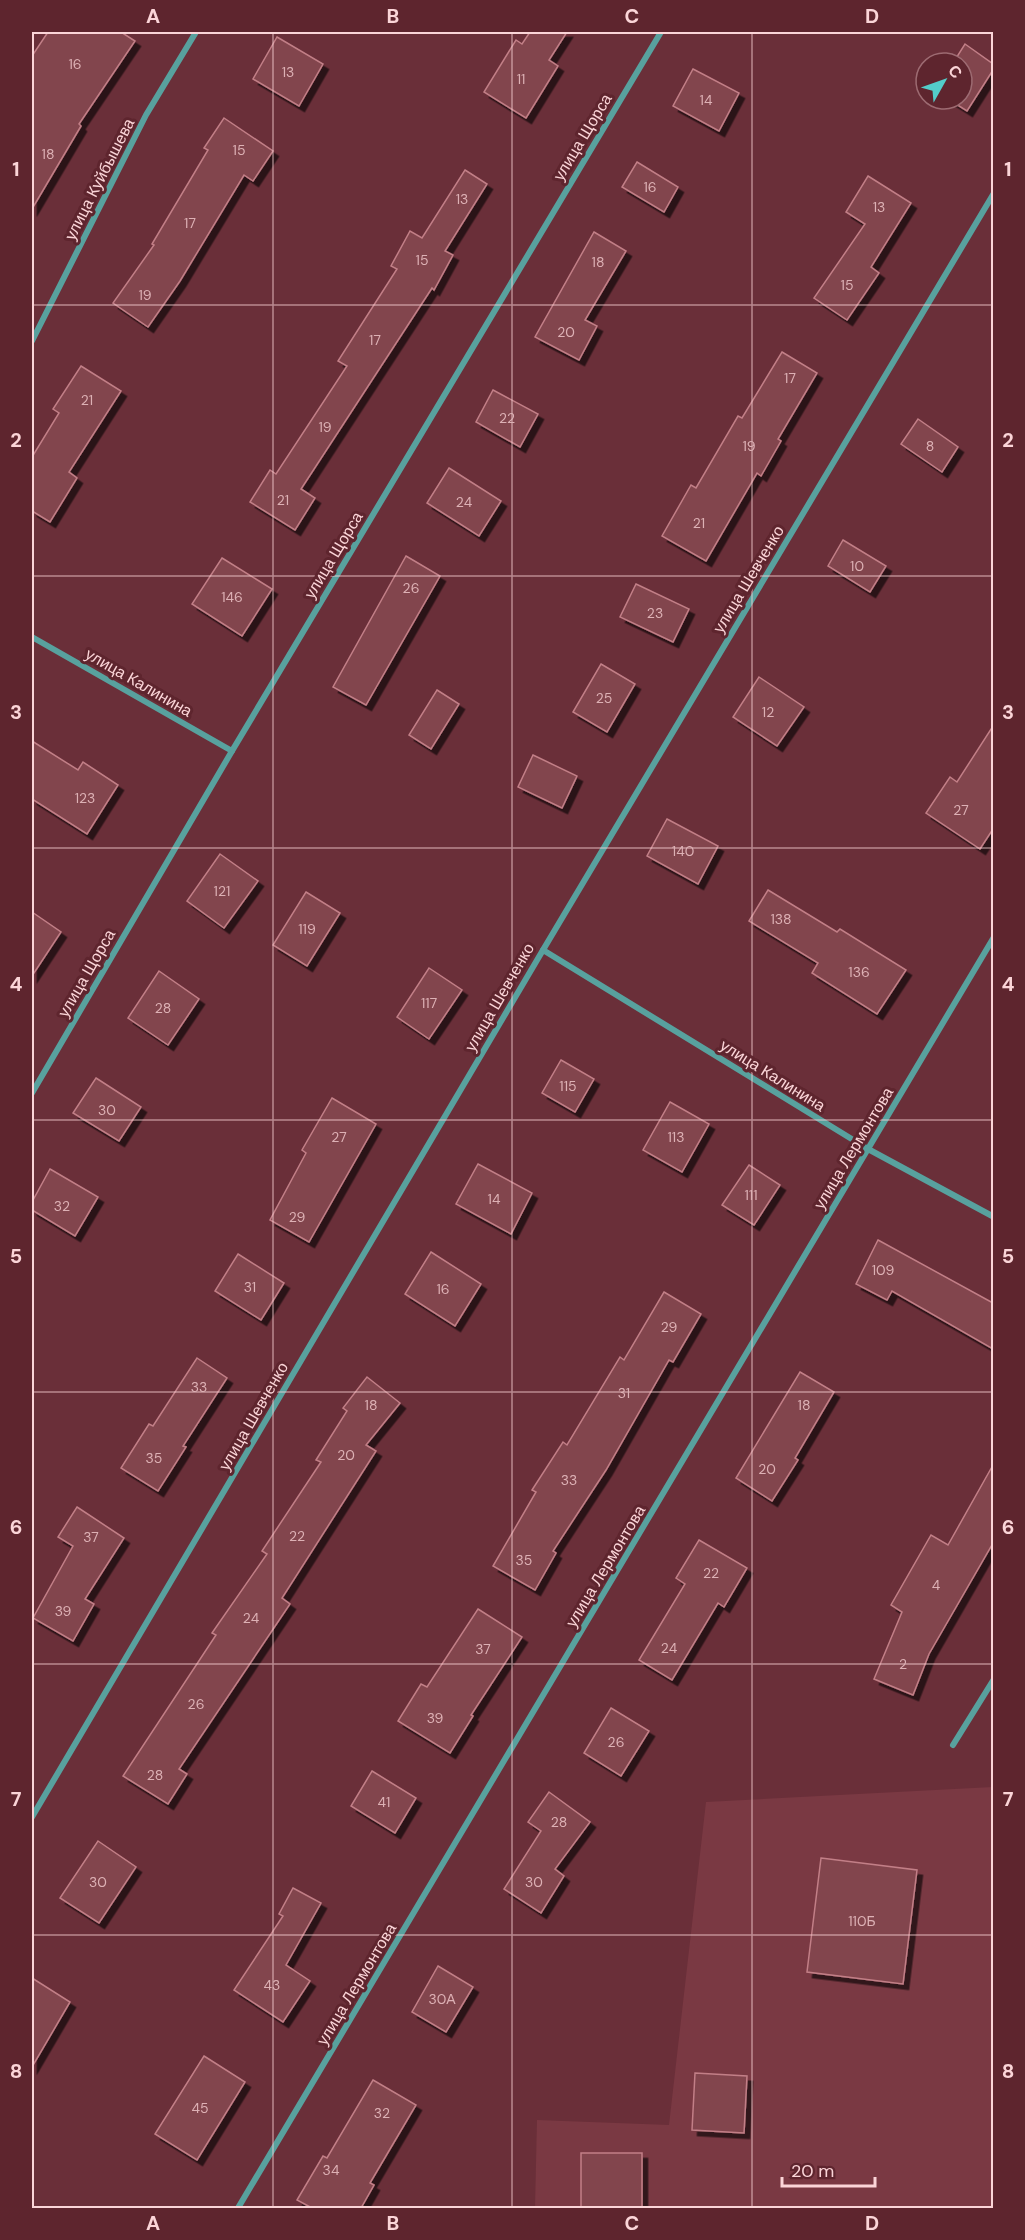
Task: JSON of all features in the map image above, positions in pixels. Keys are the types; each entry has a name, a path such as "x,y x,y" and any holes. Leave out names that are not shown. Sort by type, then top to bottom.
{"street":[{"name":"улица Куйбышева","path":"32,341 146,115 196,32"},
{"name":"улица Щорса","path":"32,1093 232,750 661,32"},
{"name":"улица Шевченко","path":"32,1817 993,193"},
{"name":"улица Калинина","path":"32,637 232,750"},
{"name":"улица Лермонтова","path":"238,2208 993,937"},
{"name":"улица Калинина","path":"543,950 868,1149 993,1217"},
{"path":"953,1745 993,1678"}],"shaded area":[{"path":"993,1787 993,2208 535,2208 537,2120 669,2125 706,1802"}],"building":[{"path":"48,32 121,32 135,41 79,124 81,126 32,209 32,56"},
{"path":"530,32 567,32 549,60 558,66 526,118 484,92 516,40 522,44"},
{"path":"277,37 323,64 299,106 253,79"},
{"path":"965,44 993,64 993,70 974,100 974,51 961,51"},
{"path":"693,69 739,93 719,131 673,106"},
{"path":"224,118 273,151 253,181 244,175 180,281 148,327 113,303 154,245 152,244 208,150 204,148"},
{"path":"637,162 678,187 664,212 622,187"},
{"path":"465,170 487,184 445,251 453,255 434,290 432,288 301,489 315,498 295,530 250,502 270,470 276,474 347,366 338,361 397,269 391,266 410,231 422,238"},
{"path":"868,176 911,203 871,267 879,273 847,320 814,298 865,224 846,212"},
{"path":"594,232 626,251 585,320 597,326 579,360 535,337"},
{"path":"782,352 817,373 778,439 781,441 761,476 757,473 706,561 662,536 691,485 696,488 738,416 742,418"},
{"path":"81,366 121,391 69,472 77,478 50,522 32,511 32,457 59,413 53,409"},
{"path":"493,390 538,414 520,447 476,422"},
{"path":"918,419 958,447 942,472 901,444"},
{"path":"449,468 501,501 479,536 427,503"},
{"path":"843,540 886,566 870,592 828,566"},
{"path":"406,556 440,576 366,705 333,687"},
{"path":"222,558 272,589 242,636 192,604"},
{"path":"636,584 689,609 673,642 620,617"},
{"path":"601,664 635,684 607,732 573,712"},
{"path":"759,677 804,707 777,746 733,717"},
{"path":"437,690 459,704 431,749 409,735"},
{"path":"993,726 993,829 980,849 926,813 950,777 957,782"},
{"path":"32,741 78,770 83,762 118,785 87,834 32,799"},
{"path":"533,755 577,776 562,808 518,787"},
{"path":"667,819 718,846 698,884 647,856"},
{"path":"220,854 258,881 224,928 187,901"},
{"path":"768,890 837,932 840,929 906,970 877,1014 812,973 818,963 749,921"},
{"path":"306,892 340,913 307,966 273,945"},
{"path":"32,912 61,932 32,976"},
{"path":"429,968 462,990 429,1039 397,1017"},
{"path":"159,971 199,999 168,1045 128,1018"},
{"path":"561,1060 594,1079 575,1112 542,1093"},
{"path":"96,1078 141,1107 119,1141 73,1113"},
{"path":"332,1098 376,1124 309,1242 270,1220 306,1153 302,1150"},
{"path":"670,1102 709,1124 682,1172 643,1150"},
{"path":"478,1164 532,1193 511,1234 456,1204"},
{"path":"749,1165 780,1185 754,1225 722,1205"},
{"path":"50,1169 98,1197 75,1236 32,1210 32,1202"},
{"path":"878,1240 993,1303 993,1349 892,1291 887,1300 856,1284"},
{"path":"431,1252 481,1284 455,1326 405,1294"},
{"path":"238,1254 284,1283 261,1320 215,1291"},
{"path":"664,1292 701,1314 673,1362 669,1360 606,1470 553,1551 556,1553 535,1590 493,1566 536,1492 532,1490 563,1442 567,1445 620,1357 624,1360"},
{"path":"197,1358 227,1378 183,1446 186,1447 158,1491 121,1468 149,1424 153,1426"},
{"path":"800,1372 834,1392 795,1458 798,1460 772,1501 736,1478"},
{"path":"367,1377 400,1403 366,1445 376,1451 282,1598 290,1604 179,1769 187,1774 168,1804 123,1776 216,1635 212,1633 267,1554 262,1551 321,1462 316,1460 347,1411 343,1408"},
{"path":"993,1465 993,1543 929,1654 913,1695 874,1679 902,1612 891,1605 931,1535 948,1545"},
{"path":"77,1507 124,1538 85,1599 94,1604 73,1641 33,1618 73,1546 58,1537"},
{"path":"699,1540 747,1568 724,1607 718,1603 672,1680 639,1660 685,1584 676,1578"},
{"path":"478,1609 522,1637 471,1715 473,1716 450,1753 398,1721 421,1684 427,1687"},
{"path":"611,1708 649,1731 621,1776 584,1753"},
{"path":"372,1771 416,1798 395,1833 351,1806"},
{"path":"549,1792 590,1822 555,1869 564,1876 541,1913 504,1889 541,1831 528,1822"},
{"path":"98,1841 136,1867 99,1923 60,1898"},
{"path":"821,1858 917,1870 903,1984 807,1972"},
{"path":"293,1888 321,1903 286,1965 310,1981 283,2022 234,1990 283,1916 279,1914"},
{"path":"438,1966 473,1987 446,2032 412,2012"},
{"path":"32,1978 70,2002 32,2067"},
{"path":"204,2056 245,2082 197,2160 155,2134"},
{"path":"695,2073 747,2076 744,2133 692,2130"},
{"path":"373,2080 416,2105 370,2183 374,2185 361,2208 312,2208 297,2200 323,2156 327,2158"},
{"path":"581,2153 642,2153 642,2208 581,2208"}]}
